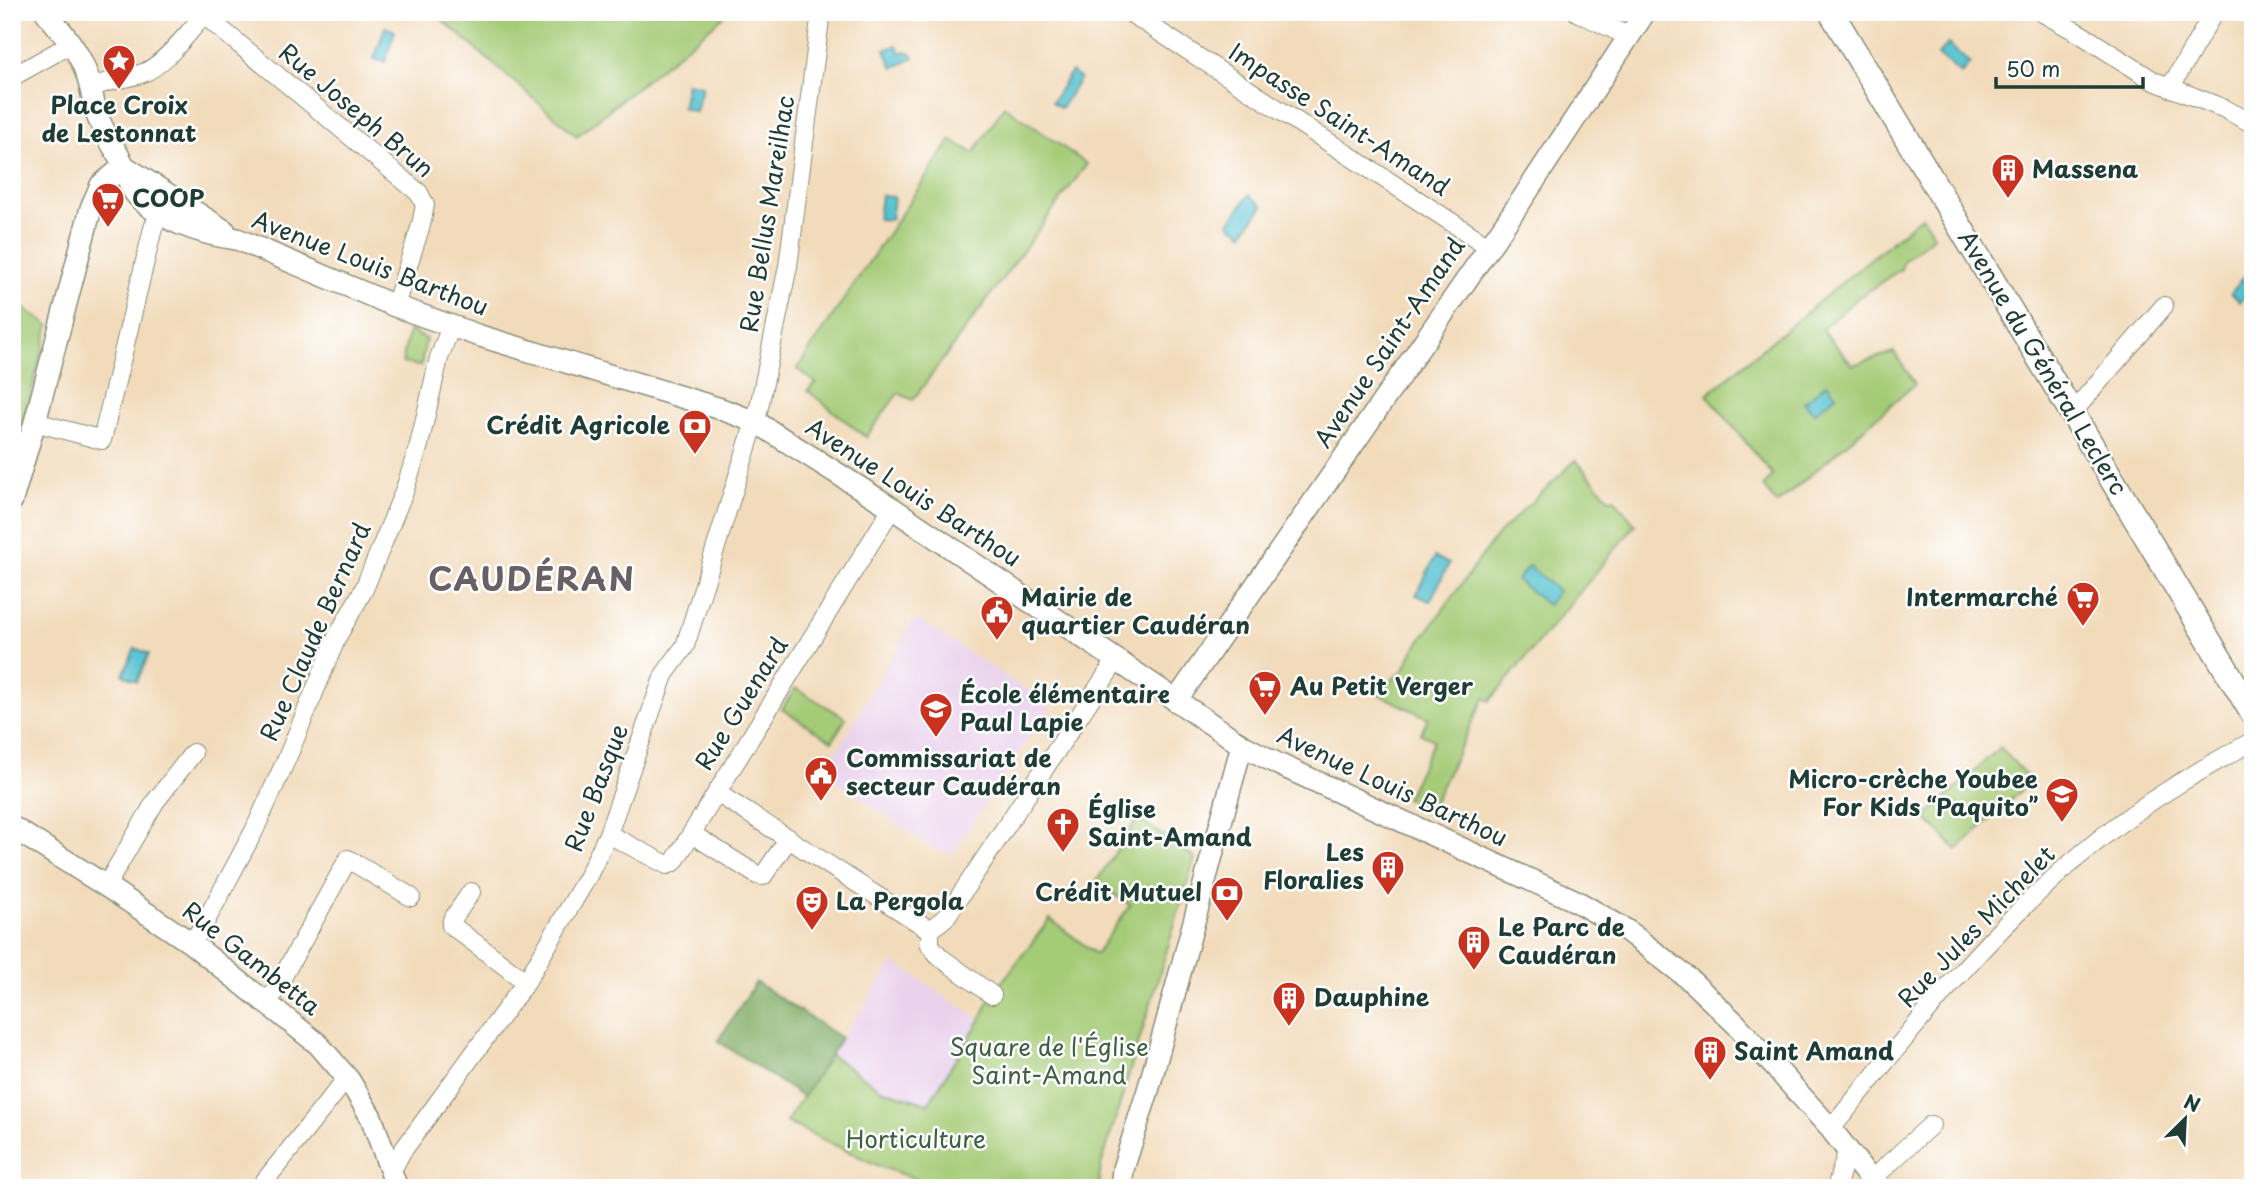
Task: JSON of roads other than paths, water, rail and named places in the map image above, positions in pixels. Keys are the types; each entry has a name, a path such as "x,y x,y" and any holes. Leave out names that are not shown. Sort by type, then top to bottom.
{"main road":[{"name":"Avenue du Général Leclerc","path":"1831,12 2253,715"}],"street":[{"name":"Avenue Louis Barthou","path":"46,12 71,44 85,69 103,130 124,166 132,188 145,203 162,215 189,227 237,239 395,306 451,326 756,422 892,508 1242,745 1576,901 1626,930 1689,979 1736,1024 1831,1129 1873,1184"},
{"name":"Rue Bellus Mareilhac","path":"756,422 788,266 821,12"},
{"name":"Impasse Saint-Amand","path":"1129,12 1488,246"},
{"path":"1577,12 1630,37"},
{"name":"Avenue Saint-Amand","path":"1176,701 1645,12"},
{"path":"2041,12 2154,81 2225,109 2253,124"},
{"path":"2170,88 2214,12"},
{"path":"91,89 102,82 145,72 165,57 205,14"},
{"name":"Rue Joseph Brun","path":"205,14 419,193 425,205 421,225 395,306"},
{"path":"12,77 71,44"},
{"path":"12,500 19,453 35,422 91,208 101,185 124,166 237,239"},
{"path":"35,422 102,440 153,228 158,217 162,215"},
{"path":"2072,413 2164,306"},
{"name":"Rue Claude Bernard","path":"191,943 202,928 254,831 337,637 364,589 405,489 419,445 439,358 451,326"},
{"name":"Rue Basque","path":"394,1180 401,1153 526,982 573,898 589,876 608,834 664,675 685,646 756,422"},
{"name":"Rue Guenard","path":"608,834 667,865 674,862 892,508"},
{"path":"930,930 946,917 1117,659"},
{"name":"Rue Jules Michelet","path":"1831,1129 1884,1062 1971,961 2037,892 2102,837 2177,783 2253,741"},
{"path":"1121,1188 1123,1169 1149,1087 1242,745"},
{"path":"106,886 155,802 193,753"},
{"path":"717,793 930,930"},
{"name":"Rue Gambetta","path":"12,827 191,943 318,1044 346,1078 371,1116 394,1180"},
{"path":"692,834 757,875 763,876 789,838"},
{"path":"267,1005 348,859 411,897"},
{"path":"471,891 452,920 451,926 526,982"},
{"path":"930,930 930,945 940,957 992,995"},
{"path":"259,1188 346,1078"},
{"path":"1873,1184 1930,1125"},
{"path":"1836,1188 1848,1149"}],"water":[{"path":"385,27 395,31 385,62 374,59"},
{"path":"1948,44 1970,63 1961,74 1938,55"},
{"path":"897,45 901,53 906,51 914,58 893,68 885,50"},
{"path":"1071,72 1080,78 1061,108 1052,102"},
{"path":"687,83 702,86 696,112 682,108"},
{"path":"881,195 894,197 891,220 878,219"},
{"path":"1249,195 1263,206 1243,233 1229,223"},
{"path":"2245,276 2253,276 2253,286 2240,302 2231,293"},
{"path":"1827,383 1836,395 1814,413 1804,402"},
{"path":"1435,557 1449,564 1430,601 1416,595"},
{"path":"1529,566 1558,591 1547,605 1517,580"},
{"path":"135,648 149,654 137,681 123,675"}],"place":[{"name":"Place Croix de Lestonnat","path":"119,91"},
{"name":"Massena","path":"2008,200"},
{"name":"COOP","path":"108,229"},
{"name":"Crédit Agricole","path":"695,456"},
{"name":"Intermarché","path":"2083,628"},
{"name":"Mairie de quartier Caudéran","path":"997,642"},
{"name":"Au Petit Verger","path":"1265,717"},
{"name":"École élémentaire Paul Lapie","path":"936,739"},
{"name":"Commissariat de secteur Caudéran","path":"821,803"},
{"name":"Micro-crèche Youbee For Kids “Paquito”","path":"2062,824"},
{"name":"Église Saint-Amand","path":"1063,854"},
{"name":"Les Floralies","path":"1388,897"},
{"name":"Crédit Mutuel","path":"1227,923"},
{"name":"La Pergola","path":"812,932"},
{"name":"Le Parc de Caudéran","path":"1474,972"},
{"name":"Dauphine","path":"1289,1028"},
{"name":"Saint Amand","path":"1710,1082"}],"district":[{"name":"CAUDÉRAN","path":"532,580"}],"park label":[{"name":"Square de l'Église Saint-Amand","path":"1049,1062"},
{"name":"Horticulture","path":"916,1140"}]}
